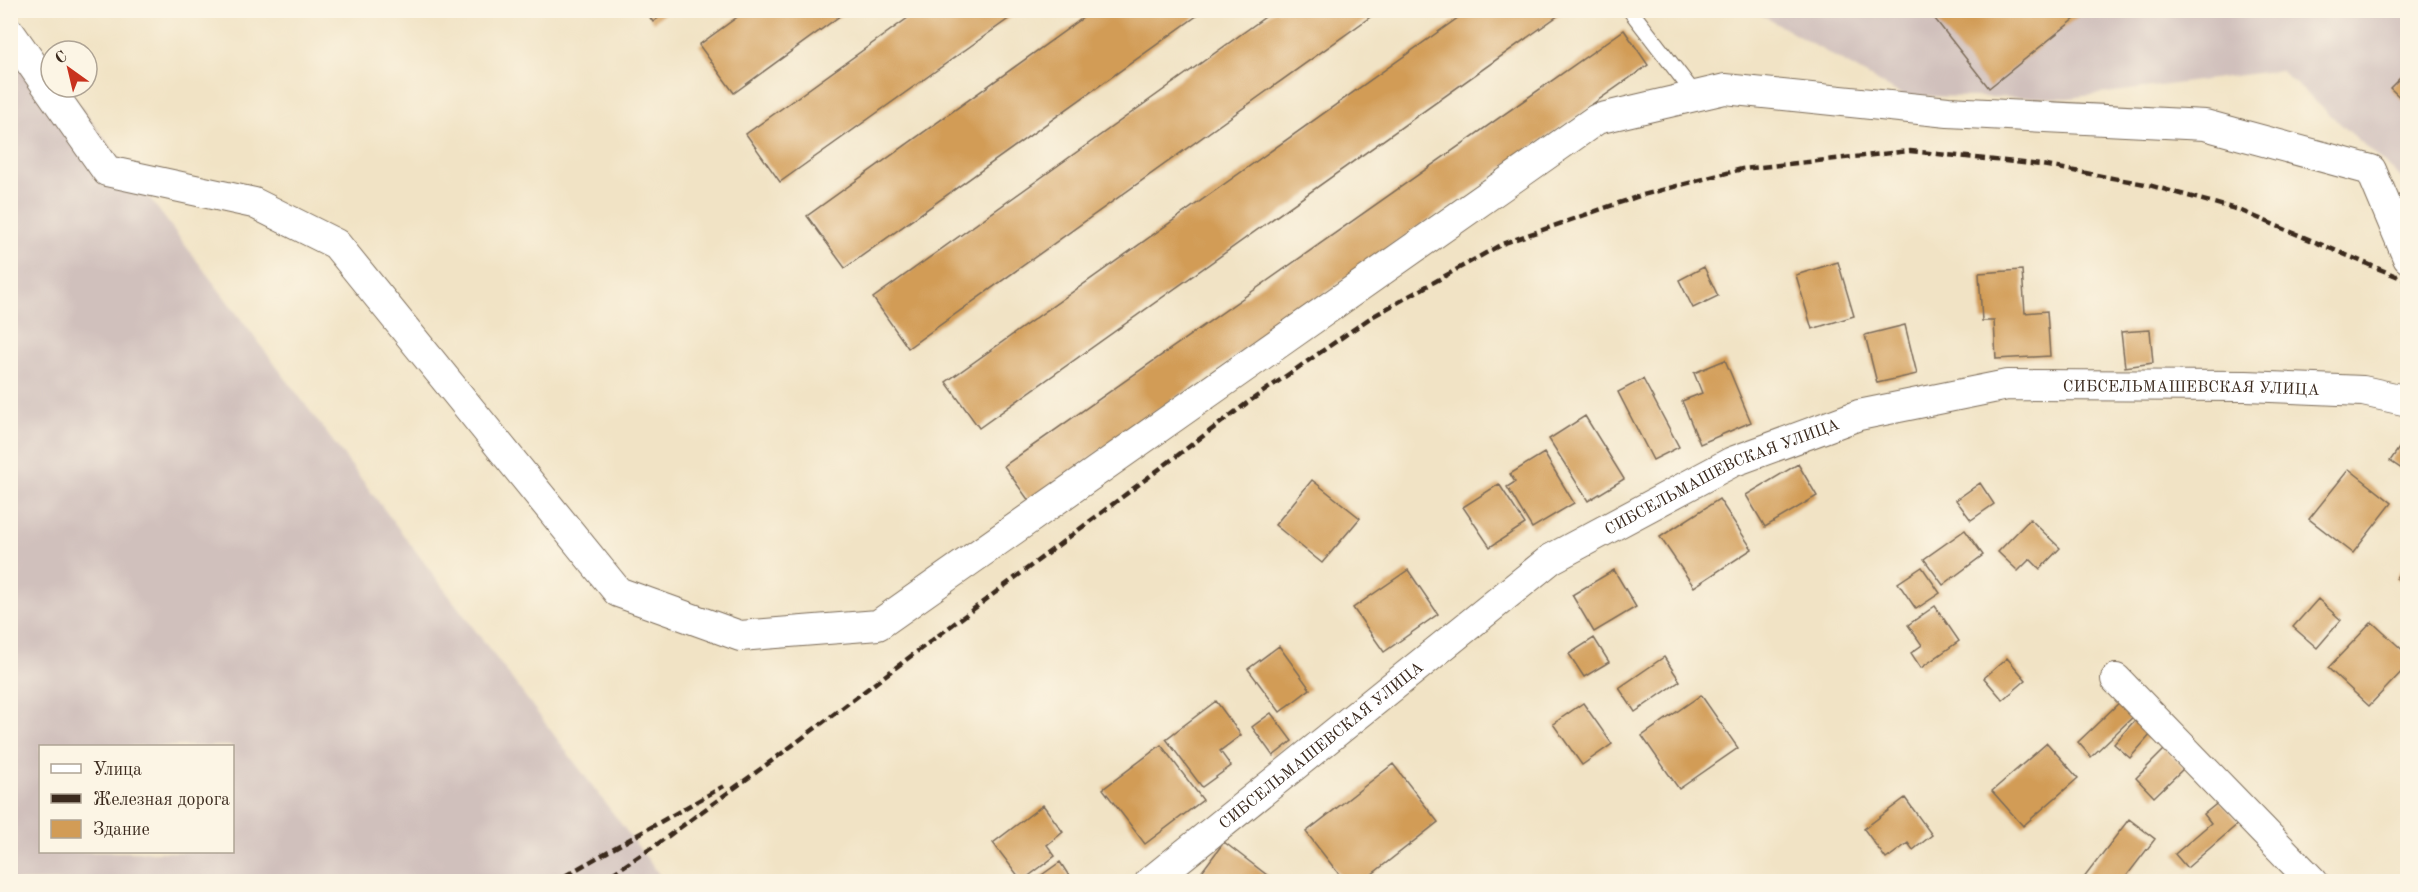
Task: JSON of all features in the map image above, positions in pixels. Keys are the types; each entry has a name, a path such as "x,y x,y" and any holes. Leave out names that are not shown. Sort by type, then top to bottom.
{"street":[{"path":"10,33 106,171 254,203 336,244 618,592 740,636 878,625 1597,119 1725,89 1948,112 2205,125 2371,170 2408,258"},
{"name":"СИБСЕЛЬМАШЕВСКАЯ УЛИЦА","path":"1150,882 1551,559 1732,462 1860,415 2007,385 2258,386 2363,391 2408,401"},
{"path":"2116,679 2313,882"}],"lane":[{"path":"1630,10 1696,96"}],"shaded area":[{"path":"1754,11 2407,11 2407,183 2280,70 2069,98 1904,96"},
{"path":"10,12 39,50 39,99 75,99 664,881 11,881"}],"building":[{"path":"645,10 669,10 653,22"},
{"path":"747,10 848,10 734,93 699,45"},
{"path":"919,10 1021,10 780,182 746,134"},
{"path":"1094,10 1205,10 845,268 807,216"},
{"path":"1275,10 1380,10 908,348 873,298"},
{"path":"1469,10 1566,10 979,428 946,382"},
{"path":"1928,10 2086,10 1989,88"},
{"path":"1624,30 1648,65 1029,501 1004,466"},
{"path":"2408,70 2408,105 2390,88"},
{"path":"1838,262 1854,316 1812,329 1796,275"},
{"path":"1704,267 1718,296 1693,308 1679,280"},
{"path":"2022,270 2025,313 2047,311 2050,356 1996,359 1994,321 1982,321 1979,273"},
{"path":"1905,325 1917,374 1877,383 1865,335"},
{"path":"2150,330 2153,363 2125,367 2121,332"},
{"path":"1725,360 1751,422 1700,444 1682,401 1702,393 1694,373"},
{"path":"1643,379 1679,447 1653,460 1618,392"},
{"path":"1585,416 1624,479 1588,501 1549,439"},
{"path":"2408,435 2408,473 2390,461"},
{"path":"1544,453 1574,503 1532,528 1507,487 1515,482 1510,474"},
{"path":"1798,464 1817,496 1765,527 1746,495"},
{"path":"2349,469 2392,503 2353,553 2309,519"},
{"path":"1312,480 1360,518 1322,563 1275,525"},
{"path":"1980,483 1994,504 1971,520 1956,500"},
{"path":"1499,484 1525,524 1490,547 1463,507"},
{"path":"1719,499 1752,549 1694,587 1660,537"},
{"path":"2030,519 2060,548 2040,569 2030,559 2018,571 1998,552"},
{"path":"1965,530 1983,555 1943,585 1924,559"},
{"path":"2408,561 2408,585 2396,578"},
{"path":"1922,567 1940,593 1916,609 1898,583"},
{"path":"1408,570 1438,614 1384,652 1353,608"},
{"path":"1614,570 1636,607 1594,632 1572,595"},
{"path":"2318,599 2341,620 2317,648 2293,627"},
{"path":"1935,606 1959,641 1921,668 1911,653 1922,645 1908,625"},
{"path":"2372,622 2408,655 2408,665 2369,706 2328,668"},
{"path":"1594,638 1609,662 1584,677 1569,654"},
{"path":"1279,646 1310,689 1280,712 1248,669"},
{"path":"1664,657 1680,681 1635,712 1619,688"},
{"path":"2007,658 2026,680 2003,700 1984,678"},
{"path":"1701,695 1738,748 1679,789 1642,736"},
{"path":"2122,700 2136,714 2091,757 2078,742"},
{"path":"1216,701 1241,735 1220,751 1231,766 1202,787 1166,739"},
{"path":"1583,703 1612,744 1582,765 1553,724"},
{"path":"1271,713 1292,741 1273,756 1252,727"},
{"path":"2134,721 2151,734 2130,758 2114,744"},
{"path":"2047,743 2078,778 2023,826 1992,791"},
{"path":"1161,745 1203,800 1145,844 1103,789"},
{"path":"2165,749 2184,768 2154,797 2136,778"},
{"path":"1393,764 1438,822 1362,882 1345,882 1306,832"},
{"path":"1905,798 1932,835 1913,850 1908,843 1886,859 1864,829"},
{"path":"2220,801 2239,823 2187,868 2175,854 2211,823 2204,814"},
{"path":"1043,805 1063,832 1047,845 1055,856 1022,881 993,843"},
{"path":"2129,819 2155,839 2122,882 2087,882 2083,879"},
{"path":"1224,842 1276,882 1194,882"},
{"path":"1060,862 1073,882 1032,882"}],"railway":[{"path":"600,882 656,845 777,757 1247,403 1370,318 1502,244 1639,196 1742,169 1910,151 2042,165 2145,184 2239,210 2408,281"},
{"path":"554,882 724,786"}]}
